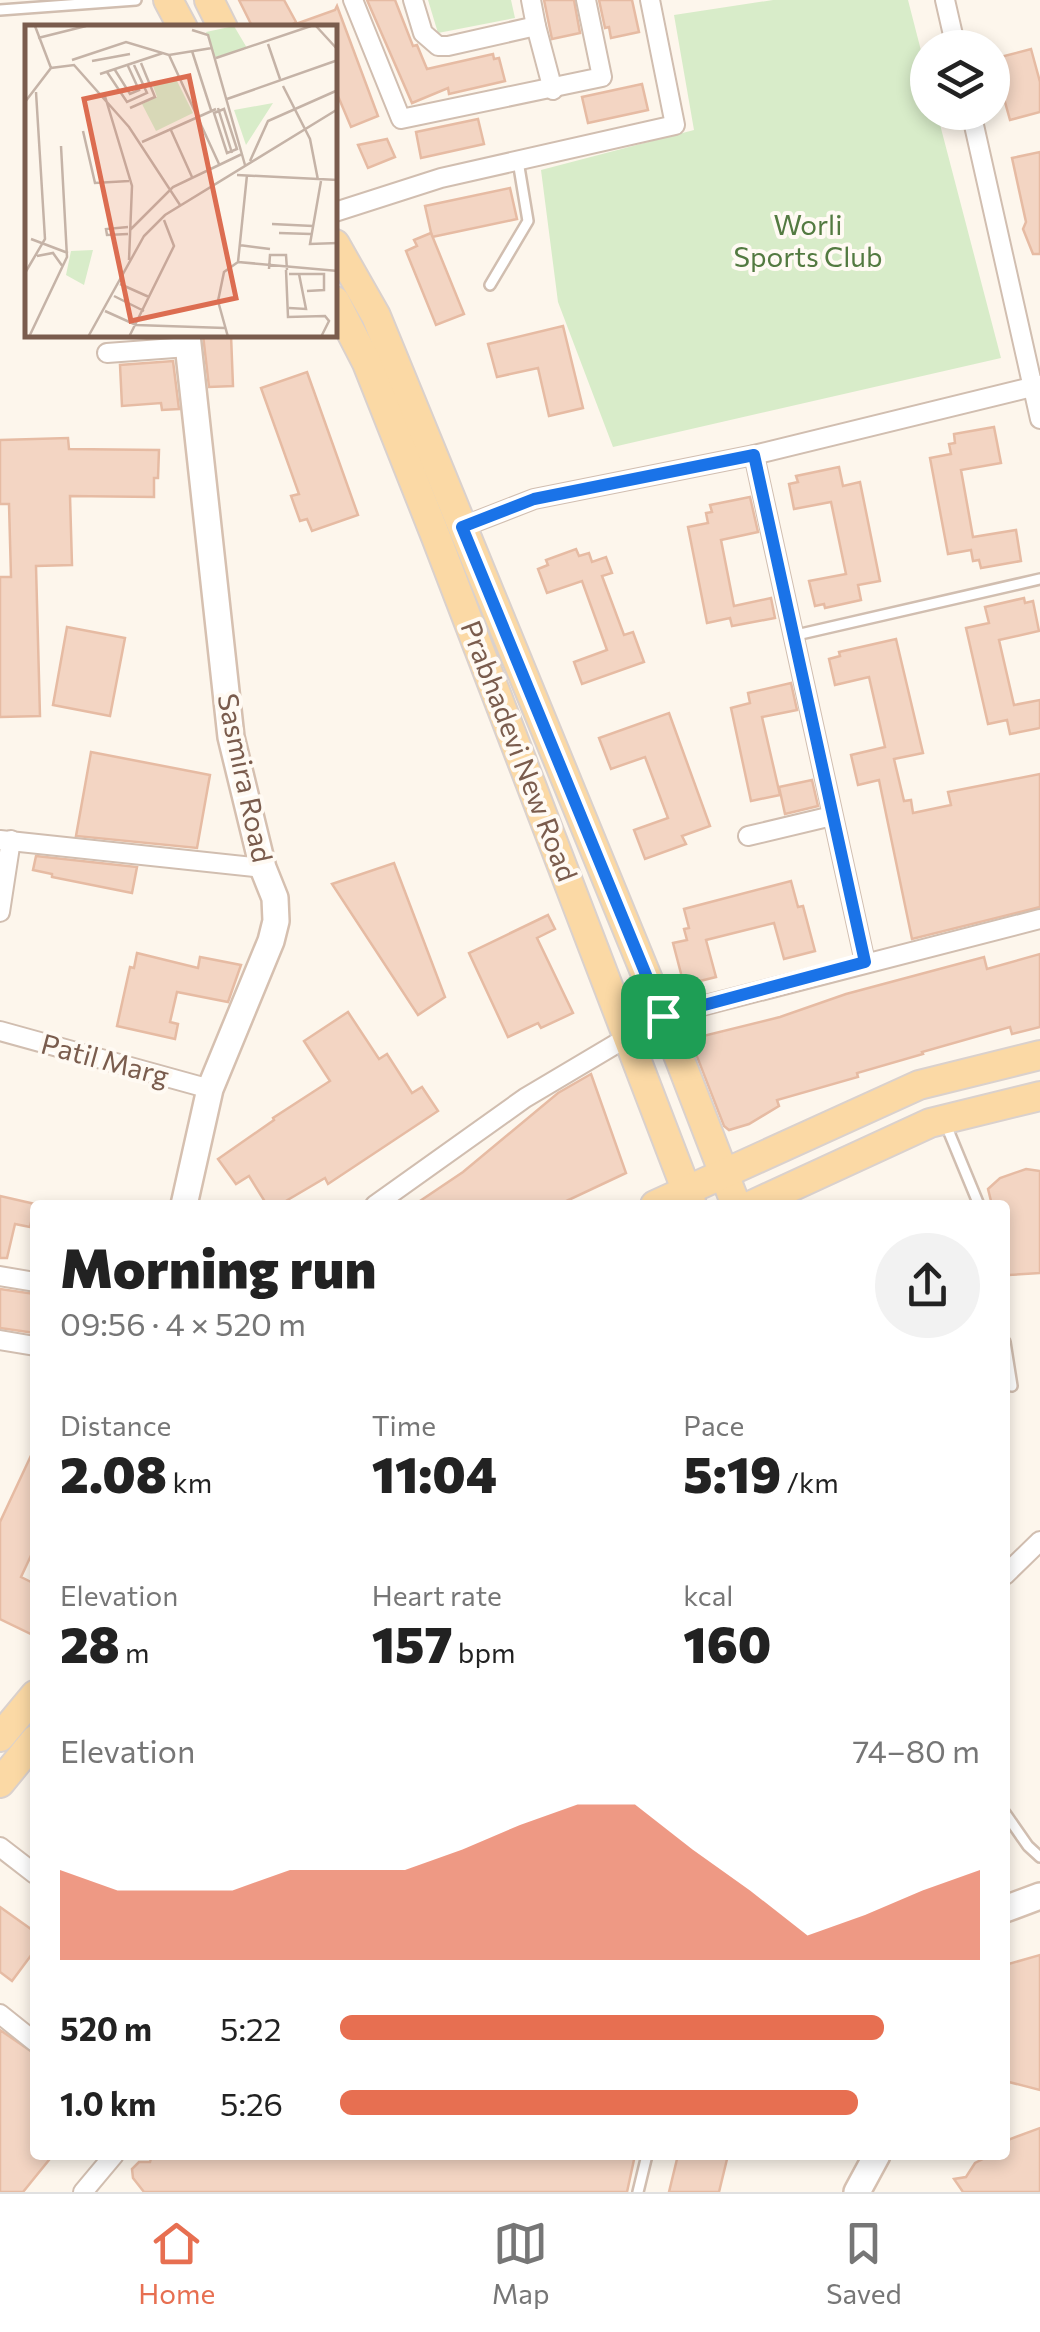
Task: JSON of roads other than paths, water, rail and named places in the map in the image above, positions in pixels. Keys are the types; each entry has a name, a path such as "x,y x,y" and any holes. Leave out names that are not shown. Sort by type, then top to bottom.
{"main road":[{"path":"167,0 182,25"},
{"path":"208,0 221,25"},
{"name":"Prabhadevi New Road","path":"338,249 376,316 663,1016 734,1200"},
{"name":"Prabhadevi New Road","path":"338,307 381,398 690,1197"},
{"path":"690,1197 725,1172 919,1085 1040,1055"},
{"path":"763,1200 943,1119 1040,1096"},
{"path":"0,1737 30,1702"},
{"path":"0,1783 30,1746"}],"street":[{"path":"167,0 168,25"},
{"path":"353,0 401,120 602,77 586,0"},
{"path":"413,0 423,33 438,46 536,26"},
{"path":"530,0 553,90"},
{"path":"338,211 412,186 674,125 650,0"},
{"path":"945,0 952,30"},
{"path":"975,130 1038,385 1040,419"},
{"path":"108,353 188,341"},
{"name":"Sasmira Road","path":"185,1200 210,1089 276,921 275,898 263,868 231,737 188,341"},
{"path":"462,527 534,499 754,455 1038,385"},
{"path":"754,455 865,962"},
{"path":"748,836 832,816"},
{"path":"0,912 6,840 263,868"},
{"path":"382,1200 525,1098 663,1016 1040,919"},
{"name":"Patil Marg","path":"0,1031 210,1089"},
{"path":"0,1276 30,1281"},
{"path":"0,1340 30,1345"},
{"path":"1010,1569 1040,1541"},
{"path":"0,1848 30,1870"},
{"path":"1010,1906 1040,1896"},
{"path":"0,2014 30,2038"},
{"path":"83,2192 110,2160"},
{"path":"859,2190 874,2160"}],"lane":[{"path":"0,10 136,0"},
{"path":"490,285 528,221 518,161"},
{"path":"792,636 1040,579"},
{"path":"943,1119 977,1200"},
{"path":"1010,1373 1012,1386"},
{"path":"1010,1821 1040,1857"},
{"path":"638,2192 646,2160"}],"park label":[{"name":"Worli Sports Club","path":"808,241"}]}
